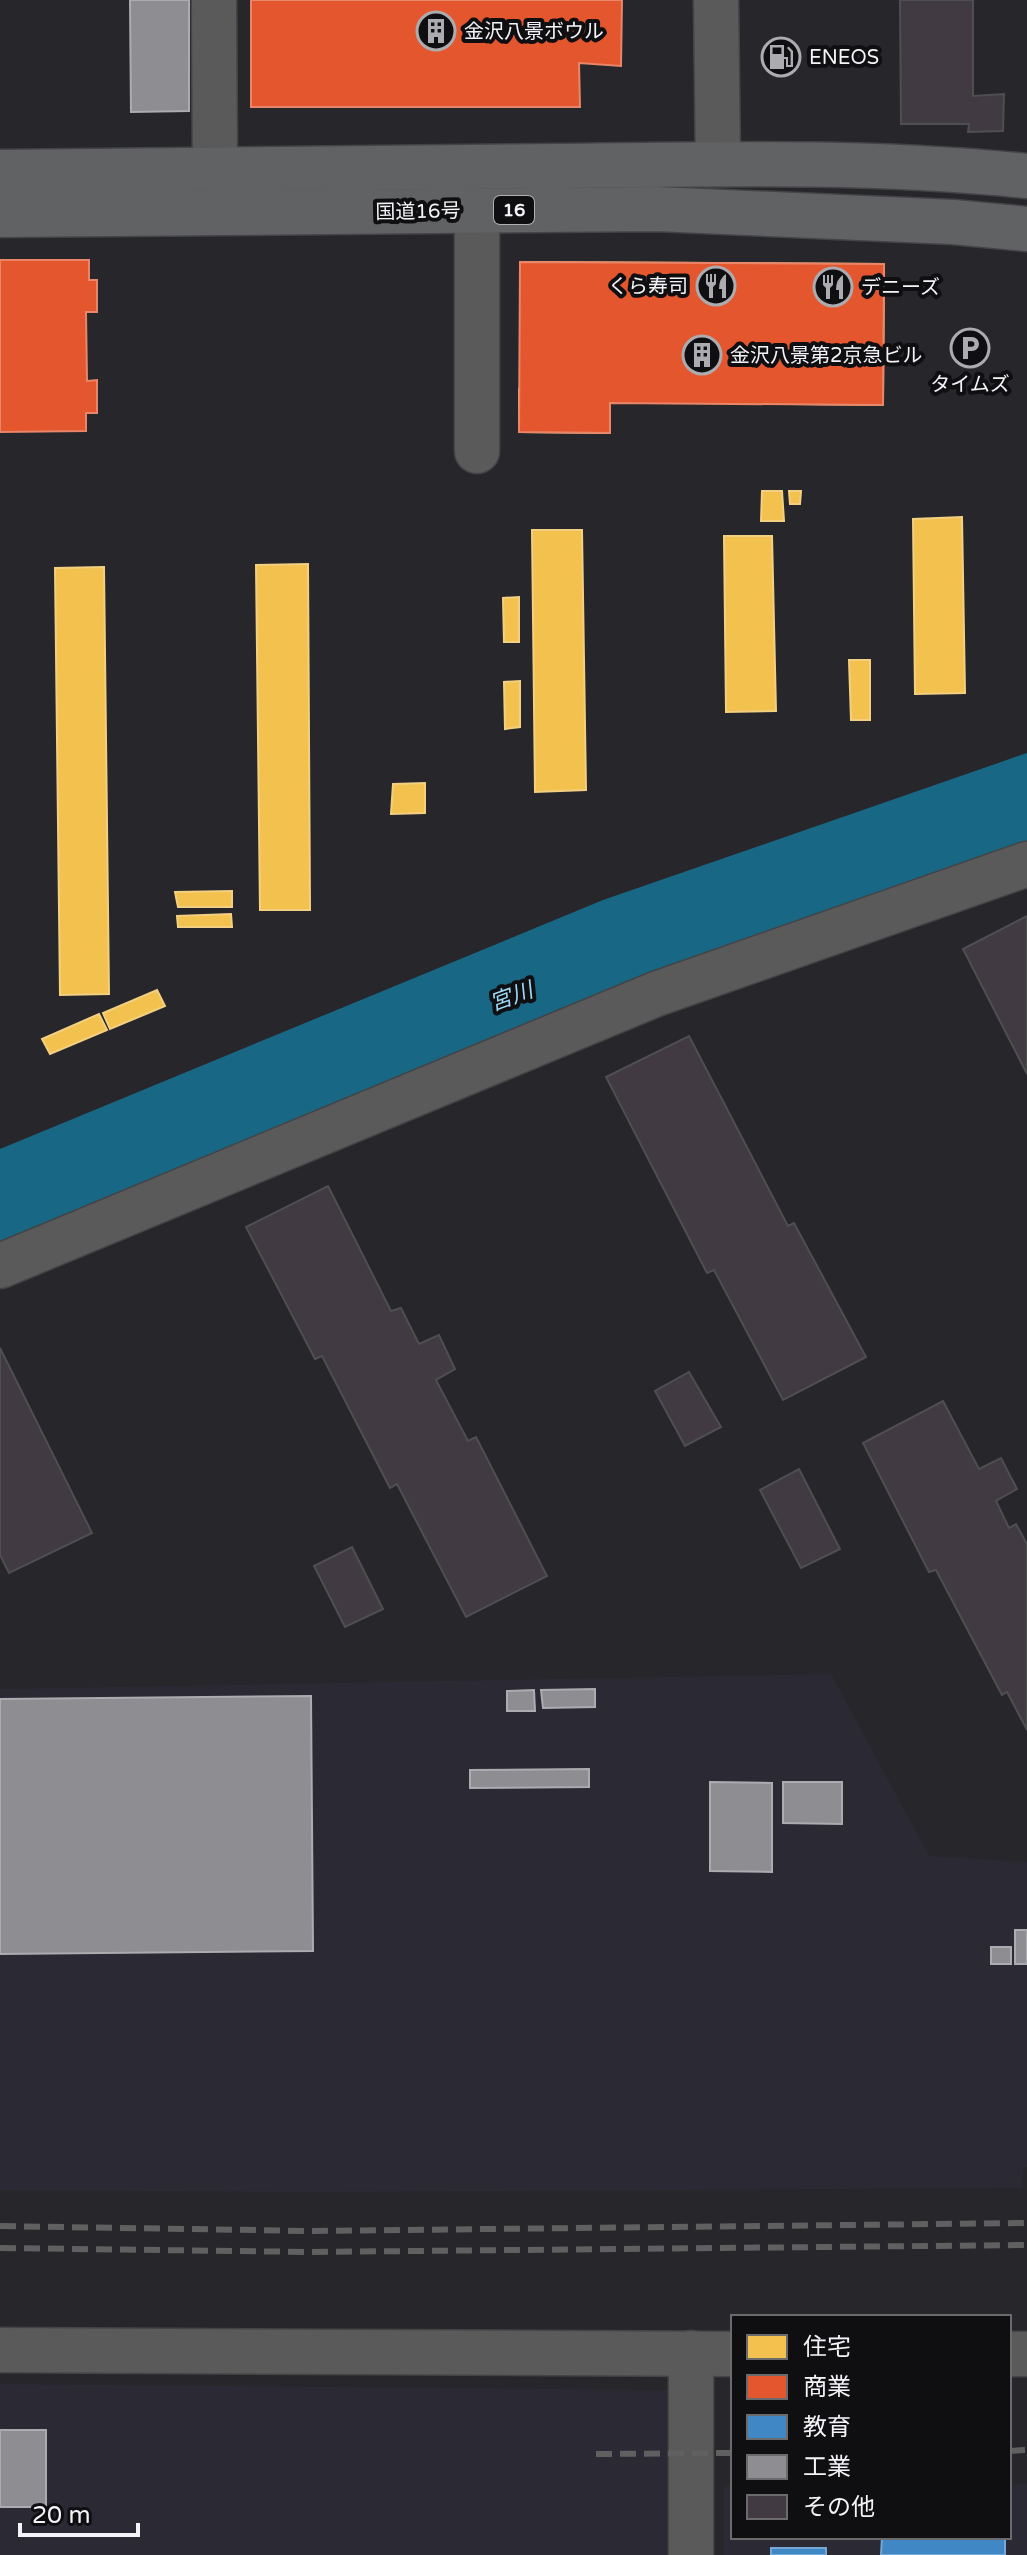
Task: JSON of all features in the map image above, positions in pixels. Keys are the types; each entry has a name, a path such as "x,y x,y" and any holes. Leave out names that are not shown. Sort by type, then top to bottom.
{"highway":[{"name":"16","path":"0,172 718,164 878,165 1027,176"},
{"name":"国道16号","path":"0,215 657,209 939,221 1027,229"}],"street":[{"path":"214,0 215,170"},
{"path":"716,0 718,164"},
{"path":"477,210 477,451"},
{"path":"0,1266 656,994 1027,864"},
{"path":"0,2350 712,2354 691,2555"}],"shaded area":[{"path":"831,1674 929,1856 1027,1862 1027,2167 1024,2167 1021,2188 311,2192 0,2190 0,1689"},
{"path":"0,2384 672,2390 672,2555 0,2555"},
{"path":"1011,2484 1027,2484 1027,2555 724,2555 724,2485 731,2485 731,2539 1011,2539"}],"water":[{"name":"宮川","path":"1027,753 1027,854 0,1243 0,1149 603,900"}],"building: 住宅":[{"name":"金沢八景第2京急ビル","path":"520,262 884,264 883,405 794,404 794,370 827,370 827,321 610,320 610,433 519,432 519,389 554,390 554,320 520,320"},
{"path":"762,491 782,491 784,521 761,521"},
{"path":"789,491 801,491 800,504 790,504"},
{"path":"962,517 965,693 915,694 913,519"},
{"path":"532,530 582,530 586,790 535,792"},
{"path":"724,536 772,536 776,711 726,712"},
{"path":"308,564 310,910 260,910 256,565"},
{"path":"104,567 109,994 60,995 55,568"},
{"path":"519,597 519,642 504,642 503,598"},
{"path":"849,660 870,660 870,720 851,720"},
{"path":"520,681 520,727 505,729 504,682"},
{"path":"425,783 425,813 391,814 393,784"},
{"path":"232,891 232,907 178,907 175,892"},
{"path":"231,914 232,927 178,927 177,916"},
{"path":"157,990 165,1006 110,1029 103,1013"},
{"path":"99,1014 107,1030 50,1054 42,1039"}],"building: 商業":[{"name":"金沢八景ボウル","path":"251,0 622,0 621,66 579,63 580,107 251,107"},
{"path":"0,260 89,260 89,280 97,280 97,312 86,312 87,381 97,380 97,413 86,413 86,431 0,432"},
{"name":"金沢八景第2京急ビル","path":"520,262 884,264 883,405 610,403 610,433 519,432"}],"building: 教育":[{"path":"882,2539 1005,2539 1005,2555 881,2555"},
{"path":"771,2548 826,2548 826,2555 771,2555"}],"building: 工業":[{"path":"130,0 189,0 189,111 131,112"},
{"path":"595,1689 595,1707 543,1708 541,1690"},
{"path":"534,1690 535,1711 507,1711 507,1691"},
{"path":"311,1696 313,1951 0,1954 0,1699"},
{"path":"589,1769 589,1787 470,1788 470,1770"},
{"path":"710,1782 772,1783 772,1872 710,1871"},
{"path":"783,1782 842,1782 842,1824 783,1823"},
{"path":"1015,1930 1027,1930 1027,1964 1015,1964"},
{"path":"991,1947 1011,1947 1011,1964 991,1964"},
{"path":"0,2430 46,2430 46,2507 0,2507"}],"building: その他":[{"path":"900,0 973,0 973,96 1004,94 1003,131 968,132 969,124 901,124"},
{"path":"1027,916 1027,1074 963,949"},
{"path":"689,1036 788,1226 794,1223 866,1357 783,1400 714,1270 707,1273 606,1077"},
{"path":"328,1186 391,1311 401,1308 419,1344 439,1335 455,1369 436,1380 468,1441 476,1437 547,1576 466,1617 397,1484 390,1488 322,1356 315,1359 246,1227"},
{"path":"0,1348 92,1533 9,1573 0,1555"},
{"path":"689,1372 721,1427 685,1446 655,1391"},
{"path":"943,1401 979,1469 1001,1458 1017,1489 996,1501 1009,1528 1016,1524 1027,1544 1027,1730 1007,1692 1002,1695 936,1570 929,1572 863,1443"},
{"path":"799,1469 840,1549 801,1568 760,1490"},
{"path":"352,1547 383,1609 345,1627 314,1566"}],"railway":[{"path":"0,2226 311,2231 1027,2223"},
{"path":"0,2248 311,2252 1027,2245"},
{"path":"1011,2451 1027,2450"},
{"path":"596,2454 731,2453"}],"place":[{"name":"金沢八景ボウル","path":"436,31"},
{"name":"ENEOS","path":"781,57"},
{"name":"くら寿司","path":"716,286"},
{"name":"デニーズ","path":"833,287"},
{"name":"タイムズ","path":"970,348"},
{"name":"金沢八景第2京急ビル","path":"702,355"}]}
